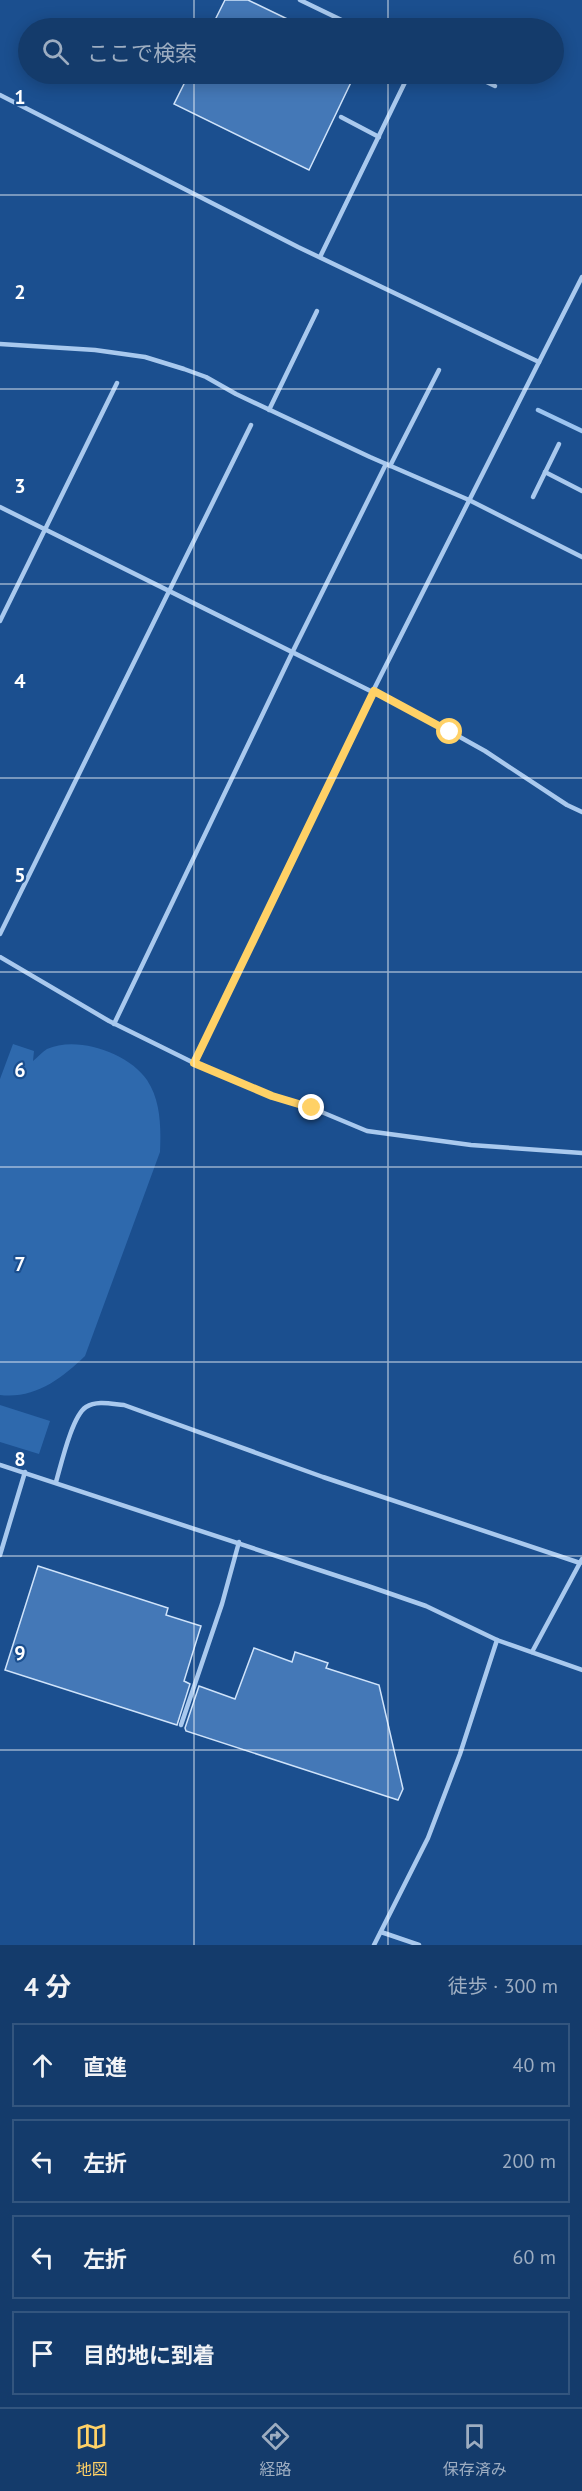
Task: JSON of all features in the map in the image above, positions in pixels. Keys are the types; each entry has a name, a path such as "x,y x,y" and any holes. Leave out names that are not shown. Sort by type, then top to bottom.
{"lane":[{"path":"300,0 337,18"},
{"path":"320,257 404,84"},
{"path":"491,84 495,86"},
{"path":"0,95 320,257 539,362"},
{"path":"341,117 379,136"},
{"path":"194,1063 374,691 582,277"},
{"path":"269,410 317,311"},
{"path":"0,344 95,350 145,357 206,377 269,410 470,500 582,557"},
{"path":"114,1023 292,652 439,370"},
{"path":"0,621 117,383"},
{"path":"0,934 251,424"},
{"path":"533,497 560,444"},
{"path":"545,472 582,491"},
{"path":"0,507 374,691 484,751 582,812"},
{"path":"0,957 114,1023 194,1063 272,1096 312,1108 367,1131 471,1145 582,1152"},
{"path":"56,1482 77,1419 86,1407 101,1402 124,1405 323,1477 581,1561 532,1652"},
{"path":"0,1465 239,1542 426,1606 497,1640 582,1670"},
{"path":"0,1554 3,1536 25,1472"},
{"path":"181,1725 222,1604 239,1542"},
{"path":"374,1945 428,1838 460,1754 497,1640"},
{"path":"381,1932 419,1945"}],"shaded area":[{"path":"13,1044 34,1051 33,1061 47,1049 59,1045 73,1044 102,1049 139,1070 152,1088 158,1106 160,1152 85,1356 47,1386 25,1394 0,1395 0,1079"},
{"path":"0,1405 50,1421 39,1454 0,1442"}],"building":[{"path":"225,0 248,0 285,18 216,18"},
{"path":"184,84 350,84 309,170 174,104"},
{"path":"38,1566 168,1608 166,1615 201,1626 184,1681 190,1684 177,1725 5,1670"},
{"path":"254,1648 292,1662 295,1652 328,1663 326,1668 379,1685 403,1789 398,1800 186,1731 199,1686 235,1699"}],"waterway":[{"path":"538,410 582,431"}],"route":[{"path":"312,1108 272,1096 194,1063 374,691 450,732"}]}
